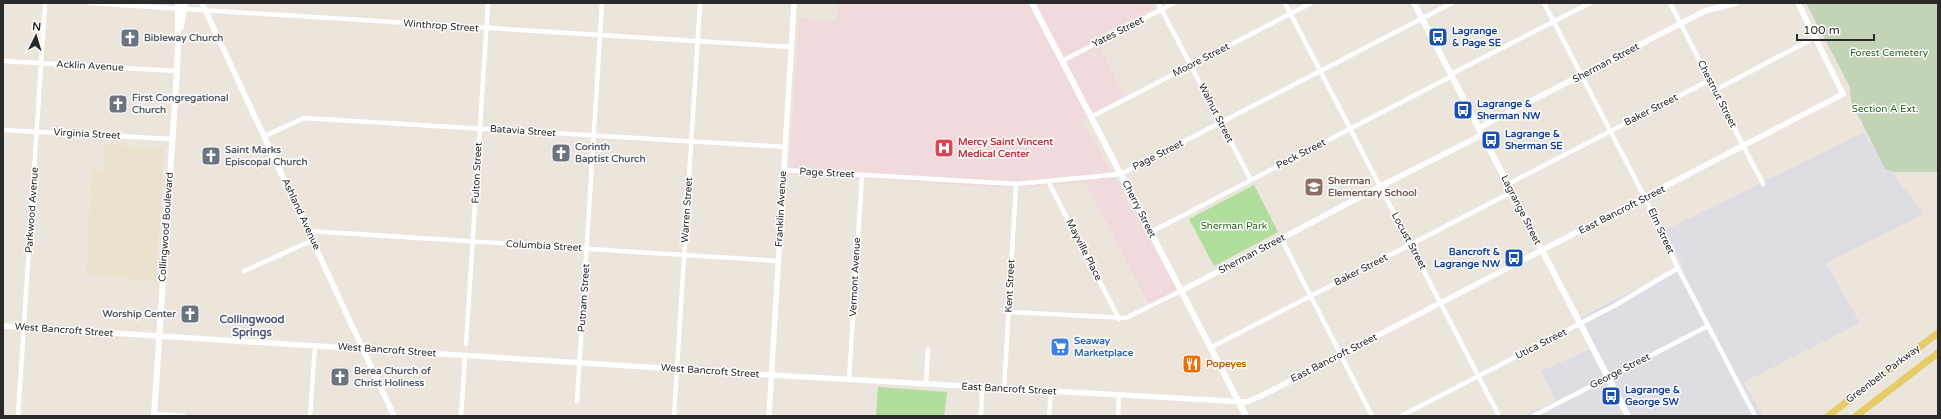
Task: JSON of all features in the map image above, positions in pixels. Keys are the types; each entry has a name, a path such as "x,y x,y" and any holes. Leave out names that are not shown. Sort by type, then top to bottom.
{"main road":[{"name":"Cherry Street","path":"1032,3 1246,416"},
{"name":"Lagrange Street","path":"1414,3 1628,416"},
{"name":"Collingwood Boulevard","path":"154,415 181,6"},
{"name":"Greenbelt Parkway","path":"1828,416 1938,332"},
{"name":"Greenbelt Parkway","path":"1856,416 1938,353"}],"street":[{"name":"Parkwood Avenue","path":"18,416 38,131 45,3"},
{"name":"Winthrop Street","path":"90,3 181,6 208,12 791,47"},
{"name":"Ashland Avenue","path":"202,3 208,12 394,416"},
{"name":"Ashland Avenue","path":"206,3 208,12"},
{"name":"Fulton Street","path":"466,344 488,3"},
{"name":"Putnam Street","path":"577,402 602,3"},
{"name":"Warren Street","path":"674,416 700,3"},
{"name":"Franklin Avenue","path":"769,416 794,3"},
{"name":"Walnut Street","path":"1158,3 1251,180"},
{"name":"Yates Street","path":"1062,60 1174,3"},
{"name":"Locust Street","path":"1285,3 1499,416"},
{"name":"Moore Street","path":"1092,117 1311,3"},
{"name":"Page Street","path":"783,170 1016,184 1121,174 1452,3"},
{"name":"Elm Street","path":"1544,3 1645,198 1678,268 1755,416"},
{"name":"Peck Street","path":"1151,232 1590,3"},
{"name":"Chestnut Street","path":"1670,3 1763,184"},
{"name":"Sherman Street","path":"1479,128 1712,8 1736,3"},
{"path":"1715,90 1816,37 1798,3"},
{"name":"East Bancroft Street","path":"771,375 1239,402 1252,400 1645,198 1843,94 1844,92 1816,37"},
{"name":"Acklin Avenue","path":"3,61 177,71"},
{"name":"Baker Street","path":"1508,184 1710,80"},
{"name":"Batavia Street","path":"265,136 304,118 785,147"},
{"name":"Virginia Street","path":"3,130 172,139"},
{"name":"Sherman Street","path":"1009,312 1119,319 1126,318 1482,135"},
{"name":"Vermont Avenue","path":"849,380 862,175"},
{"name":"Mayville Place","path":"1048,181 1119,319"},
{"name":"Kent Street","path":"1004,389 1016,184"},
{"name":"Baker Street","path":"1210,348 1512,192"},
{"name":"Columbia Street","path":"309,231 778,261"},
{"path":"1281,238 1372,416"},
{"path":"244,271 313,240"},
{"name":"Utica Street","path":"1401,416 1614,306 1678,268"},
{"name":"West Bancroft Street","path":"3,326 771,375"},
{"name":"George Street","path":"1533,416 1708,326"},
{"path":"310,416 315,346"},
{"path":"926,384 928,350"},
{"path":"461,416 465,356"},
{"path":"981,416 982,388"},
{"path":"1049,416 1050,392"},
{"path":"1118,416 1119,395"},
{"path":"154,415 184,416"}],"shaded area":[{"name":"Mercy Saint Vincent Medical Center","path":"838,3 1151,3 1154,8 1095,38 1125,97 1083,121 1180,295 1151,309 1086,183 1008,188 789,174 799,18 836,21"},
{"path":"1863,133 1923,214 1826,263 1860,323 1744,382 1763,416 1522,416 1556,401 1541,371 1590,349 1575,320 1683,266 1665,230"},
{"path":"105,144 164,148 156,281 86,275 92,170 103,171"}],"green space":[{"name":"Forest Cemetery","path":"1806,3 1938,3 1938,172 1895,172 1885,169 1851,101 1850,87"},
{"name":"Sherman Park","path":"1254,185 1278,232 1214,266 1189,219"},
{"path":"878,387 947,392 944,416 876,416"}],"place":[{"name":"Lagrange & Page SE","path":"1438,37"},
{"name":"Bibleway Church","path":"130,38"},
{"name":"First Congregational Church","path":"118,104"},
{"name":"Lagrange & Sherman NW","path":"1463,110"},
{"name":"Lagrange & Sherman SE","path":"1491,140"},
{"name":"Mercy Saint Vincent Medical Center","path":"944,148"},
{"name":"Corinth Baptist Church","path":"561,153"},
{"name":"Saint Marks Episcopal Church","path":"211,156"},
{"name":"Sherman Elementary School","path":"1314,187"},
{"name":"Bancroft & Lagrange NW","path":"1514,258"},
{"name":"Worship Center","path":"190,314"},
{"name":"Seaway Marketplace","path":"1060,347"},
{"name":"Popeyes","path":"1192,364"},
{"name":"Berea Church of Christ Holiness","path":"340,377"},
{"name":"Lagrange & George SW","path":"1611,396"}],"district":[{"name":"Collingwood Springs","path":"252,325"}],"park label":[{"name":"Section A Ext.","path":"1885,109"}]}
